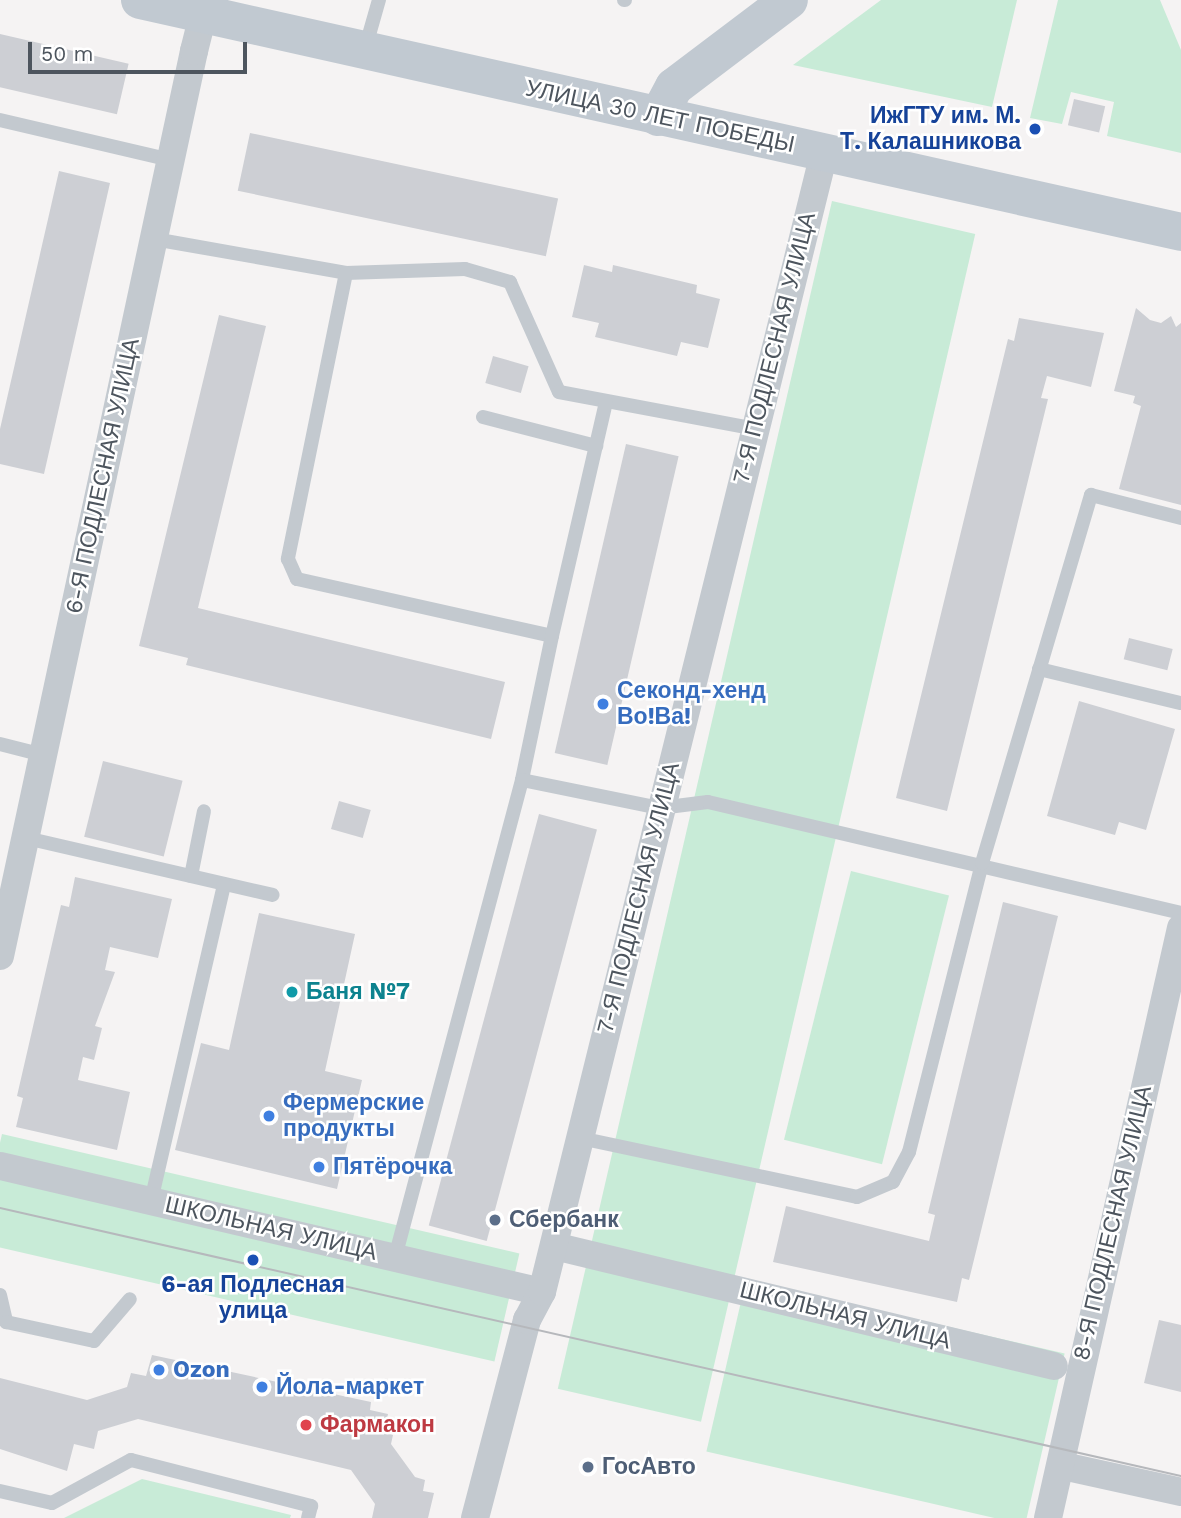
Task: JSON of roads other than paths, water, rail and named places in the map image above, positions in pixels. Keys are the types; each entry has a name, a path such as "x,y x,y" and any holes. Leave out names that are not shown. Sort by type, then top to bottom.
{"main road":[{"name":"УЛИЦА 30 ЛЕТ ПОБЕДЫ","path":"141,0 209,7 364,52 1181,232"},
{"path":"658,117 674,87 789,0"}],"street":[{"name":"6-Я ПОДЛЕСНАЯ УЛИЦА","path":"0,956 3,926 26,838 171,160 209,7"},
{"name":"7-Я ПОДЛЕСНАЯ УЛИЦА","path":"475,1518 527,1320 542,1292 554,1246 660,808 824,153"},
{"name":"8-Я ПОДЛЕСНАЯ УЛИЦА","path":"1048,1518 1063,1466 1181,928"},
{"name":"ШКОЛЬНАЯ УЛИЦА","path":"0,1166 542,1292"},
{"name":"ШКОЛЬНАЯ УЛИЦА","path":"554,1246 1054,1366"},
{"path":"1063,1466 1181,1492"}],"lane":[{"path":"364,52 379,0"},
{"path":"0,120 171,160"},
{"path":"154,239 346,273 465,269 510,282 559,392 756,429"},
{"path":"346,273 288,559 297,579 552,636"},
{"path":"395,1258 522,780 606,401"},
{"path":"483,417 596,446"},
{"path":"580,1138 857,1197 893,1182 909,1152 982,863 1091,495 1181,518"},
{"path":"1040,668 1181,703"},
{"path":"0,744 43,755"},
{"path":"522,780 660,808 708,802 982,863 1181,913"},
{"path":"191,876 204,811"},
{"path":"26,838 272,895"},
{"path":"151,1201 224,884"},
{"path":"0,1295 6,1322 94,1341 130,1299"},
{"path":"0,1491 52,1503 131,1460 311,1506 308,1518"}],"tram line":[{"path":"0,1208 1181,1476"}],"place":[{"name":"ИжГТУ им. М. Т. Калашникова","path":"1035,129"},
{"name":"Секонд-хенд Во!Ва!","path":"603,704"},
{"name":"Баня №7","path":"292,992"},
{"name":"Фермерские продукты","path":"269,1116"},
{"name":"Пятёрочка","path":"319,1167"},
{"name":"Сбербанк","path":"495,1220"},
{"name":"6-ая Подлесная улица","path":"253,1260"},
{"name":"Ozon","path":"159,1370"},
{"name":"Йола-маркет","path":"262,1387"},
{"name":"Фармакон","path":"306,1425"},
{"name":"ГосАвто","path":"588,1467"}]}
